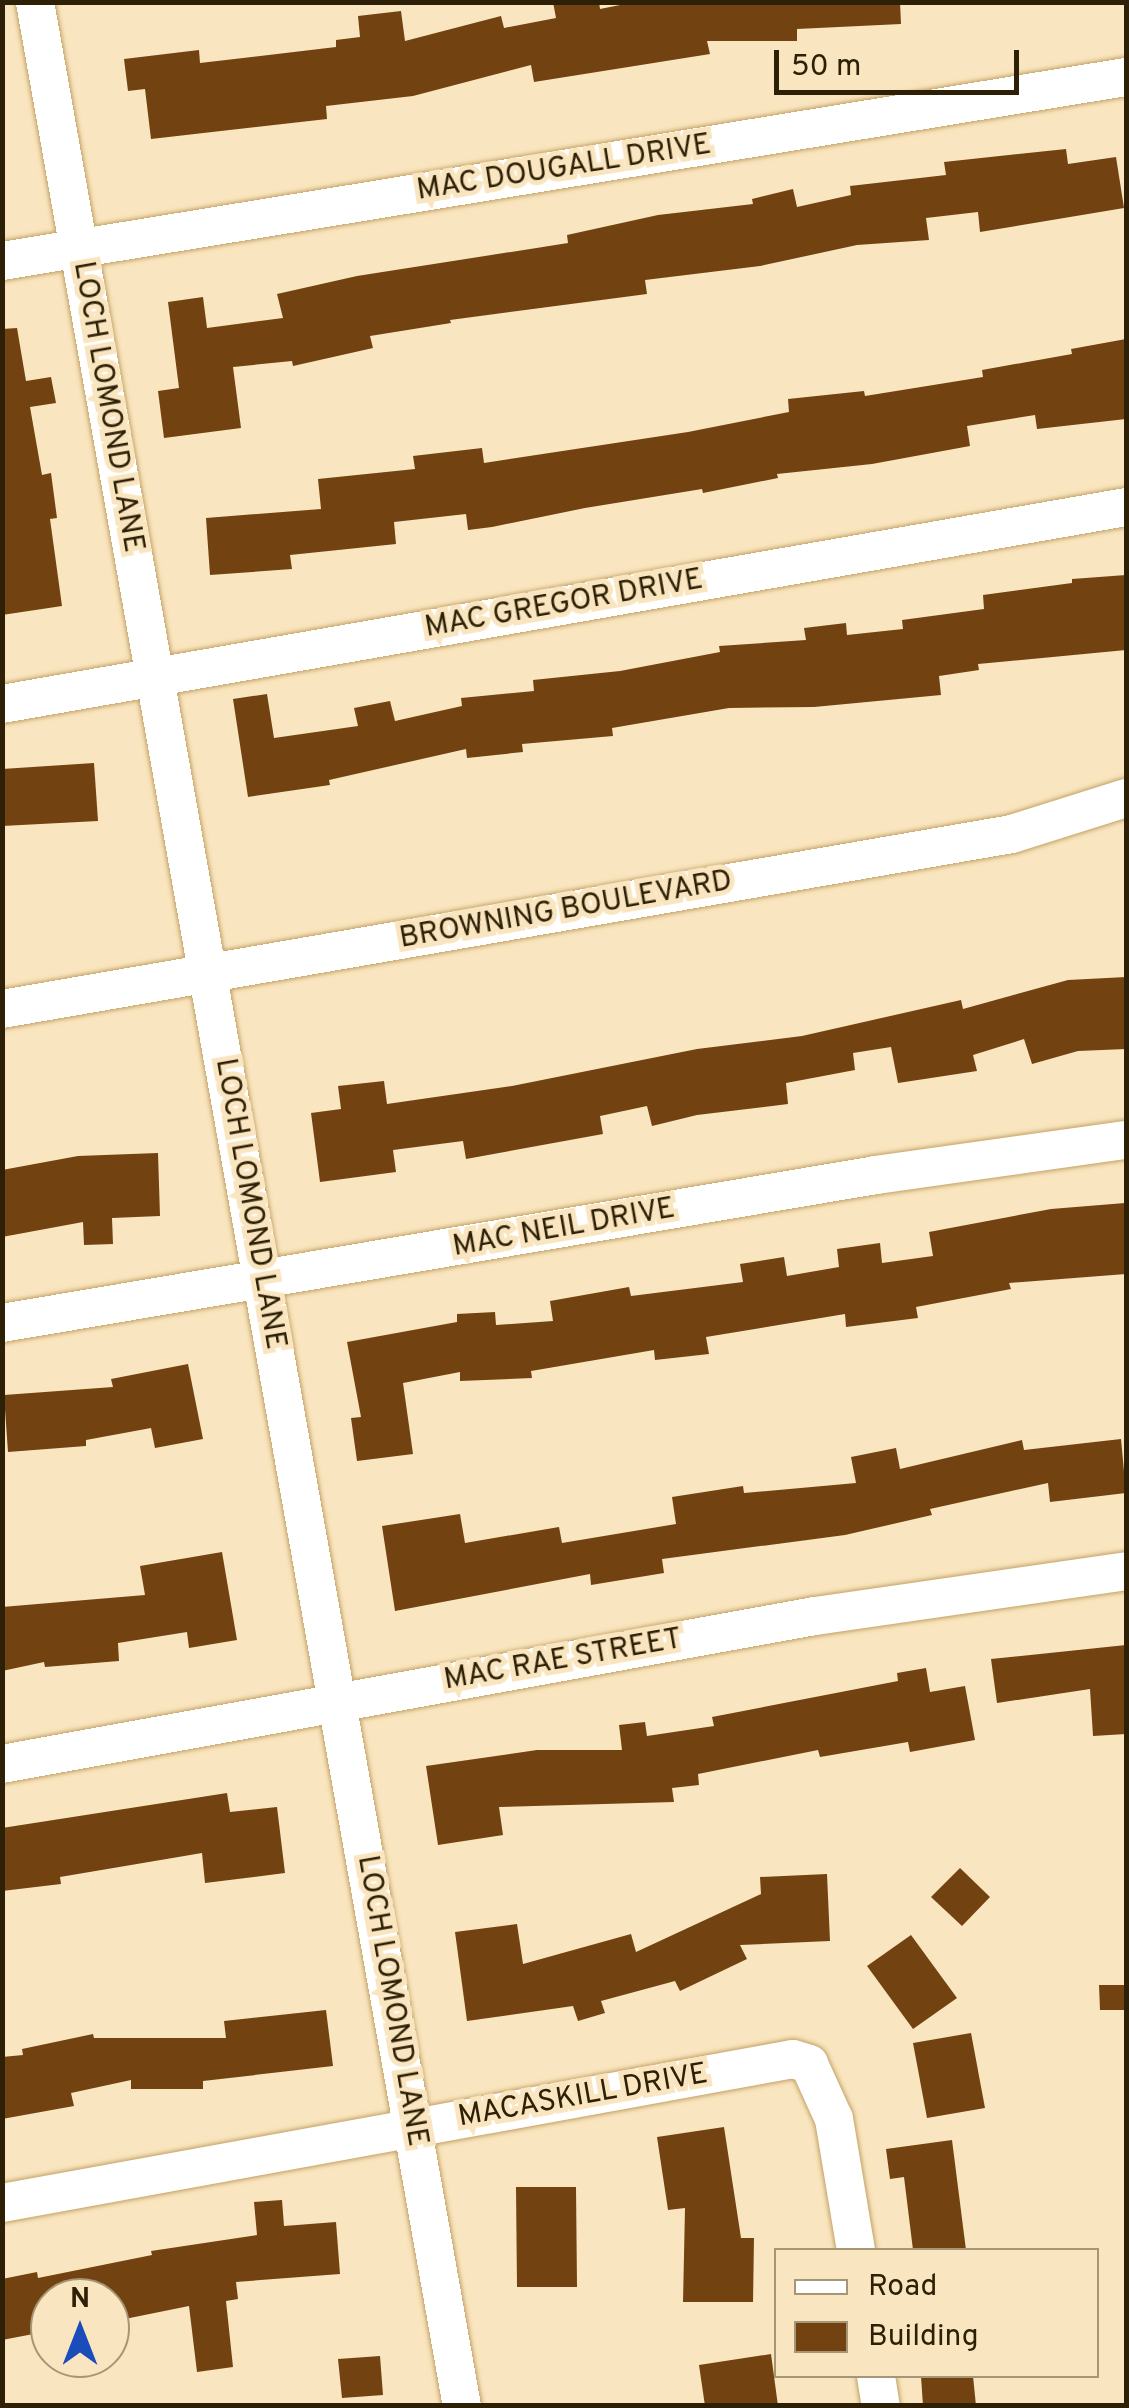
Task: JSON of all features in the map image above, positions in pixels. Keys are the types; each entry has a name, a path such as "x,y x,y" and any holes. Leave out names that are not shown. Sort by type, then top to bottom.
{"street":[{"name":"LOCH LOMOND LANE","path":"35,2 462,2406"},
{"name":"MAC DOUGALL DRIVE","path":"2,261 1126,77"},
{"name":"MAC GREGOR DRIVE","path":"2,704 1126,507"},
{"name":"BROWNING BOULEVARD","path":"2,1009 1012,834 1126,798"},
{"name":"MAC NEIL DRIVE","path":"2,1323 263,1282 876,1175 1126,1140"},
{"name":"MAC RAE STREET","path":"2,1764 815,1616 1126,1571"},
{"name":"MACASKILL DRIVE","path":"2,2202 794,2059 810,2064 834,2119 856,2248"},
{"path":"876,2378 881,2406"}],"building":[{"path":"553,2 599,2 600,9 635,2 900,2 901,24 797,29 797,41 707,41 710,54 534,82 531,65 413,96 326,106 327,119 151,139 145,89 128,91 124,59 199,50 200,63 336,47 336,40 360,37 358,16 401,11 405,41 501,16 504,28 556,18"},
{"path":"1066,149 1068,164 1116,157 1124,208 980,232 978,212 926,218 929,240 857,245 760,266 645,280 647,294 450,320 451,323 370,336 373,348 293,366 292,361 233,367 241,428 164,438 158,391 179,388 168,302 203,297 207,328 283,318 277,294 357,276 568,243 567,235 658,215 753,204 752,199 793,189 797,207 851,195 850,186 946,175 944,162"},
{"path":"17,328 26,381 51,377 56,403 30,407 42,475 51,473 57,518 50,519 62,606 2,615 2,329"},
{"path":"1126,339 1126,419 1037,429 1035,415 967,426 970,446 872,464 777,474 778,478 703,493 702,489 492,527 468,530 466,514 394,522 396,544 290,555 292,569 210,575 206,518 321,509 318,479 415,469 413,456 482,448 484,463 688,432 789,412 788,399 864,391 865,396 983,377 982,370 1072,354 1071,349"},
{"path":"1126,575 1126,650 978,664 979,670 939,676 941,695 814,707 729,708 612,728 613,736 522,744 523,752 467,758 466,749 329,780 330,785 248,797 233,699 267,694 274,738 358,726 354,708 390,701 395,721 462,706 461,698 534,691 533,680 620,671 720,652 719,646 806,640 804,628 846,623 847,635 903,629 902,620 984,609 983,595 1072,583 1072,579"},
{"path":"94,763 98,821 2,826 2,769"},
{"path":"1126,977 1126,1049 1078,1051 1032,1064 1024,1039 973,1055 977,1071 898,1083 891,1047 853,1053 855,1070 786,1083 788,1104 697,1115 652,1126 647,1106 600,1116 603,1134 466,1159 463,1141 393,1150 396,1172 320,1182 311,1113 341,1109 338,1086 384,1081 387,1104 512,1086 697,1049 802,1036 961,1000 963,1009 1068,980"},
{"path":"158,1153 160,1216 112,1218 113,1244 84,1245 83,1222 2,1237 2,1170 78,1156"},
{"path":"1125,1203 1126,1274 1009,1283 1011,1289 916,1307 918,1318 846,1327 845,1314 706,1337 709,1354 655,1360 654,1350 531,1371 532,1378 460,1381 460,1372 403,1383 413,1454 357,1461 351,1418 361,1417 347,1342 457,1322 457,1314 495,1312 496,1325 553,1321 550,1301 629,1287 631,1296 743,1282 740,1264 784,1257 787,1276 839,1267 837,1249 880,1243 882,1263 933,1256 929,1232 1051,1209"},
{"path":"188,1364 203,1439 155,1448 151,1428 86,1440 86,1446 8,1452 4,1395 113,1387 111,1379"},
{"path":"1121,1439 1126,1493 1050,1502 1048,1483 930,1509 932,1515 845,1535 662,1559 664,1573 591,1585 590,1574 395,1611 382,1526 460,1514 465,1543 559,1527 562,1543 676,1524 672,1497 743,1486 744,1493 856,1483 851,1457 896,1448 900,1469 1022,1440 1024,1450"},
{"path":"222,1552 237,1640 189,1648 187,1632 118,1643 119,1661 45,1667 44,1662 2,1671 2,1607 145,1595 140,1566"},
{"path":"1126,1645 1126,1734 1093,1736 1090,1689 997,1703 991,1659"},
{"path":"926,1668 930,1692 965,1686 975,1740 910,1752 908,1742 820,1757 818,1750 698,1774 699,1785 672,1788 674,1802 499,1807 503,1835 438,1845 426,1766 537,1750 622,1750 619,1725 645,1722 647,1736 714,1726 712,1717 898,1681 897,1673"},
{"path":"227,1793 230,1812 277,1807 285,1873 205,1883 202,1853 60,1877 61,1884 2,1891 2,1828"},
{"path":"960,1868 990,1897 962,1926 931,1897"},
{"path":"827,1874 830,1941 740,1945 747,1959 680,1991 675,1981 601,2001 605,2013 578,2021 573,2006 467,2021 455,1932 517,1924 523,1964 631,1934 636,1952 761,1894 760,1877"},
{"path":"911,1935 957,1998 913,2029 867,1966"},
{"path":"1099,1985 1126,1985 1126,2010 1100,2010"},
{"path":"326,2010 333,2066 203,2081 203,2089 131,2089 131,2080 71,2093 74,2106 2,2119 2,2057 23,2055 22,2049 93,2034 94,2038 226,2038 224,2021"},
{"path":"971,2033 985,2108 927,2118 913,2043"},
{"path":"724,2127 741,2238 754,2238 753,2302 683,2302 685,2208 668,2210 657,2137"},
{"path":"952,2140 966,2248 913,2248 904,2177 890,2179 886,2149"},
{"path":"516,2187 576,2187 577,2287 517,2287"},
{"path":"282,2200 284,2226 336,2222 340,2274 236,2282 238,2299 226,2301 233,2367 197,2372 189,2306 130,2318 130,2278 38,2278 152,2255 151,2251 257,2235 254,2202"},
{"path":"37,2272 38,2278 30,2278 30,2335 2,2340 2,2279"},
{"path":"771,2354 778,2406 705,2406 699,2365"},
{"path":"380,2356 383,2395 342,2398 338,2359"},
{"path":"921,2378 973,2378 976,2406 923,2406"}]}
